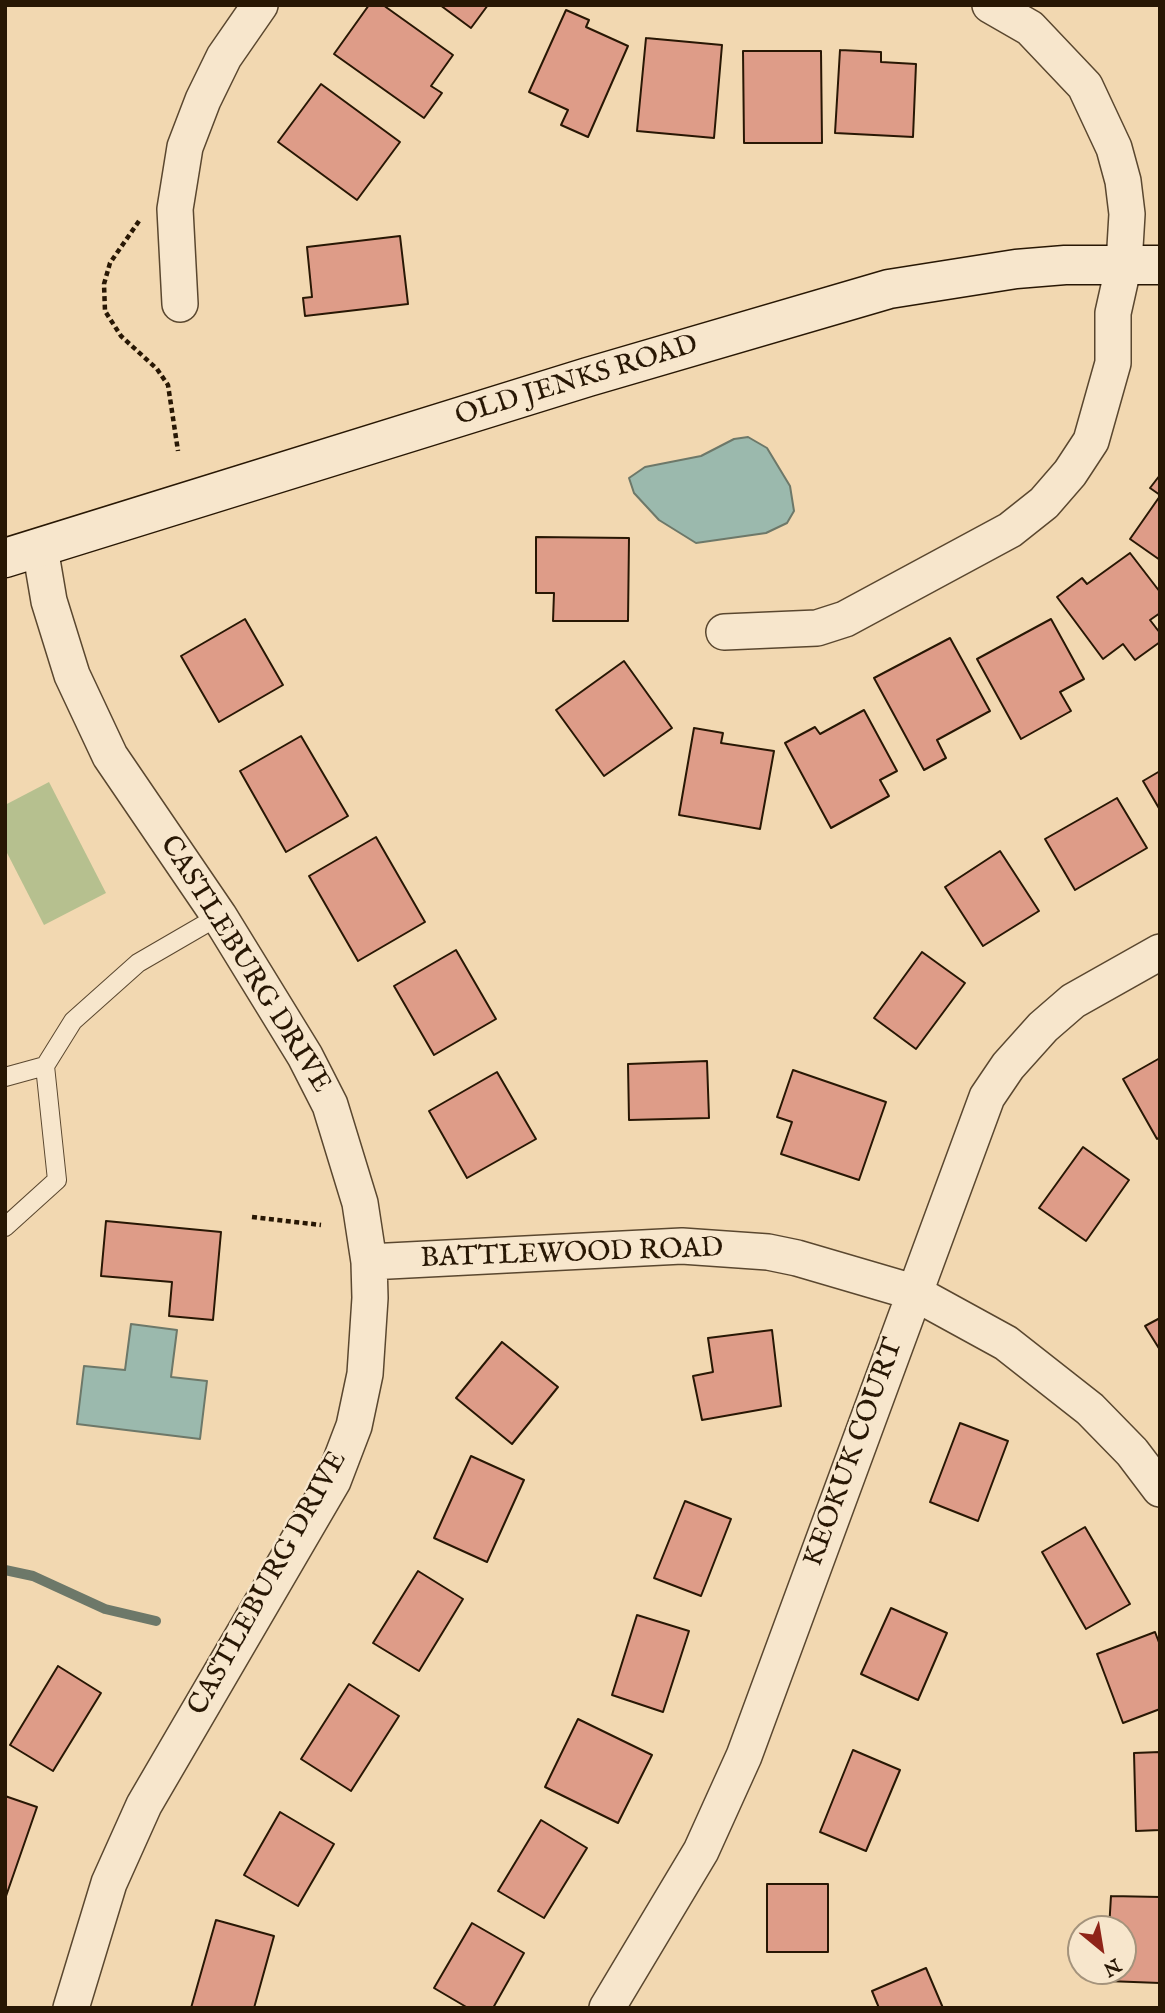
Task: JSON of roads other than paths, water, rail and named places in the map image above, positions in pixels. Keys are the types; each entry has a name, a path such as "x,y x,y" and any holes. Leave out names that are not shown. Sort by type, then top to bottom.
{"street":[{"path":"180,304 175,209 185,147 203,100 224,57 260,5"},
{"path":"724,632 817,628 845,619 1010,530 1044,503 1070,473 1090,441 1104,401 1113,363 1113,313 1142,265 1128,214 1123,181 1114,148 1085,86 1030,29 990,5"},
{"name":"OLD JENKS ROAD","path":"22,553 588,377 889,289 1016,269 1142,265"},
{"name":"CASTLEBURG DRIVE","path":"22,553 49,601 72,675 110,756 219,916 305,1056 330,1105 360,1203 369,1262 365,1374 354,1426 333,1481 144,1805 109,1883 71,2008"},
{"name":"KEOKUK COURT","path":"623,2002 724,1803 988,1097 1008,1066 1043,1027 1073,1001 1160,952"},
{"name":"BATTLEWOOD ROAD","path":"369,1262 682,1246 768,1252 914,1292 1006,1343 1051,1375 1115,1435 1160,1489"}],"lane":[{"path":"5,1227 57,1180 45,1066 73,1021 138,963 219,916"},
{"path":"5,1077 45,1066"}],"waterway":[{"path":"5,1570 33,1576 105,1609 156,1621"}]}
